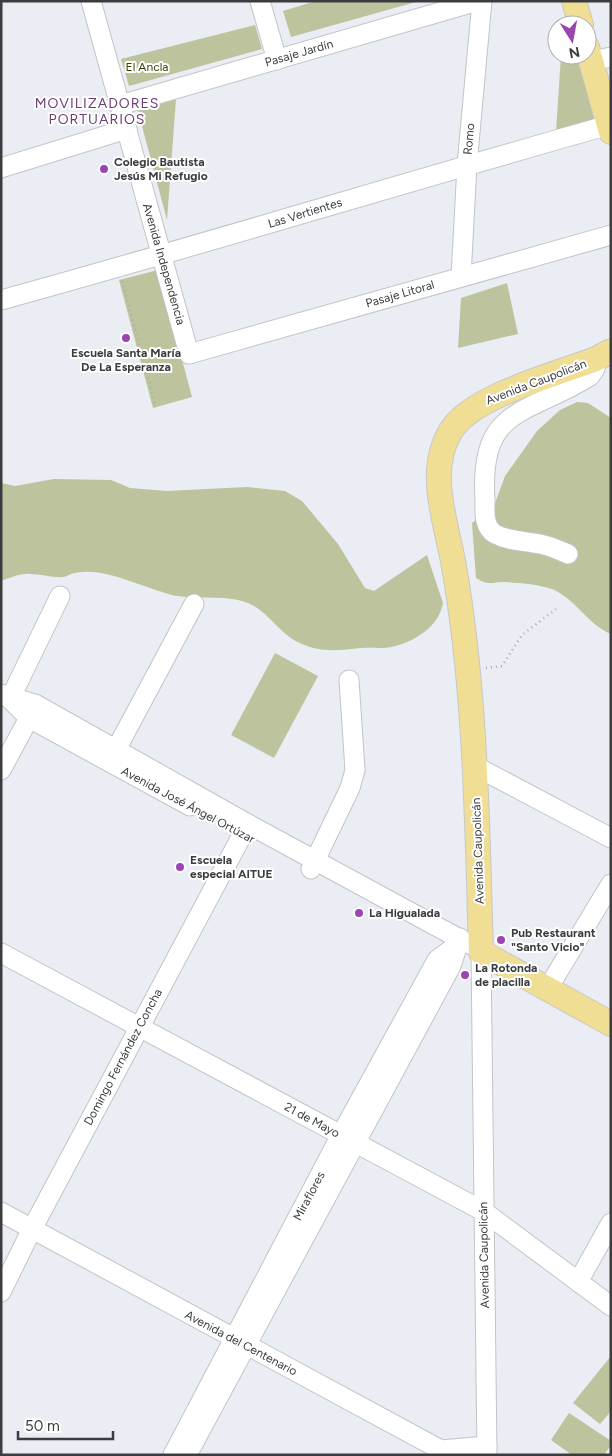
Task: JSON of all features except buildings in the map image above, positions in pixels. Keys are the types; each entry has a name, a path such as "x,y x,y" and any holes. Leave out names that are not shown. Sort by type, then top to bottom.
{"main road":[{"path":"574,1 578,15"},
{"path":"597,60 610,128"},
{"name":"Avenida Caupolicán","path":"481,952 475,766 463,615 438,483 439,460 447,437 460,419 488,400 607,354"},
{"name":"Avenida José Ángel Ortúzar","path":"481,952 611,1024"}],"street":[{"name":"Avenida Independencia","path":"91,1 189,354"},
{"path":"260,1 277,60"},
{"name":"Pasaje Jardín","path":"120,105 277,60 427,8 480,1"},
{"name":"Romo","path":"461,277 467,165 480,1"},
{"name":"Las Vertientes","path":"1,300 162,256 467,165 610,128"},
{"path":"1,168 127,129"},
{"name":"Pasaje Litoral","path":"189,354 611,235"},
{"path":"568,554 540,544 518,541 494,533 486,524 484,469 491,441 499,428 512,416 590,376 607,354"},
{"path":"6,696 60,596"},
{"path":"112,756 194,604"},
{"path":"313,865 350,788 355,770 349,680"},
{"name":"Avenida José Ángel Ortúzar","path":"6,696 29,718 112,756 245,829 458,942 481,952"},
{"name":"Avenida José Ángel Ortúzar","path":"6,696 35,704 112,756"},
{"path":"1,770 29,718"},
{"path":"475,766 611,838"},
{"name":"Domingo Fernández Concha","path":"1,1292 32,1229 245,829"},
{"path":"548,988 611,884"},
{"name":"Miraflores","path":"173,1455 239,1343 349,1139 451,966 458,942"},
{"name":"Avenida Caupolicán","path":"481,952 487,1450"},
{"name":"21 de Mayo","path":"1,953 483,1211 611,1306"},
{"name":"Avenida del Centenario","path":"1,1212 440,1452 487,1450"},
{"path":"578,1282 611,1223"},
{"name":"Miraflores","path":"187,1455 239,1343"}],"path":[{"path":"119,268 155,403"},
{"path":"483,669 502,666 522,635 556,609"}],"green space":[{"path":"316,1 416,2 291,37 283,11"},
{"name":"El Ancla","path":"255,25 262,49 129,86 121,59"},
{"path":"560,65 581,65 599,121 556,132"},
{"path":"176,99 167,220 138,111"},
{"path":"158,270 192,397 153,408 119,280"},
{"path":"507,283 518,334 458,348 461,298"},
{"path":"577,402 588,403 611,418 611,634 595,624 568,599 552,589 523,583 488,583 476,578 472,523 494,506 505,476 537,431 560,410"},
{"path":"54,479 111,480 130,488 167,491 247,487 285,491 302,501 338,544 365,588 374,591 427,555 443,603 441,612 424,632 400,645 384,648 324,650 309,647 293,639 257,608 238,600 177,596 113,576 87,572 74,573 64,577 23,574 1,581 1,483 15,486"},
{"path":"275,653 318,676 274,758 231,735"},
{"path":"611,1356 611,1411 600,1424 573,1403"},
{"path":"569,1413 611,1441 611,1445 604,1455 572,1455 551,1440"}],"place":[{"name":"Colegio Bautista Jesús Mi Refugio","path":"104,169"},
{"name":"Escuela Santa María De La Esperanza","path":"126,338"},
{"name":"Escuela especial AITUE","path":"180,867"},
{"name":"La Higualada","path":"359,913"},
{"name":"Pub Restaurant \"Santo Vicio\"","path":"501,940"},
{"name":"La Rotonda de placilla","path":"465,975"}],"district":[{"name":"MOVILIZADORES PORTUARIOS","path":"97,112"}]}
